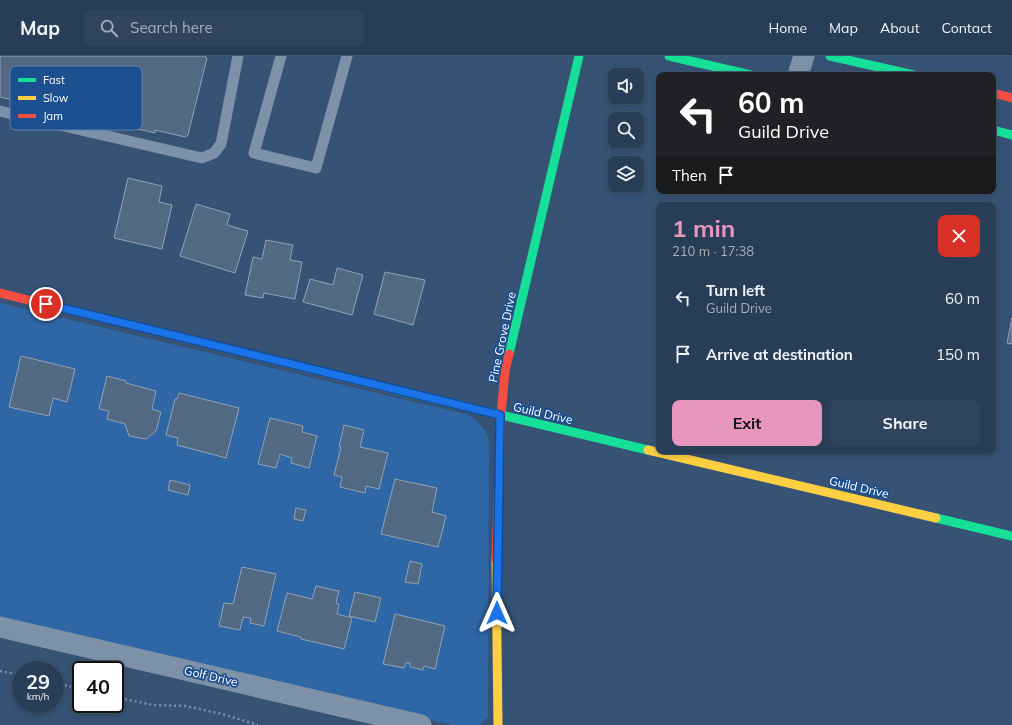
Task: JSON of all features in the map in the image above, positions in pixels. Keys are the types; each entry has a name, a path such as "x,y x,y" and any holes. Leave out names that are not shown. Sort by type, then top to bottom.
{"street":[{"name":"Pine Grove Drive","path":"498,725 497,534 500,415 509,350 579,56"},
{"path":"669,56 738,72"},
{"path":"799,72 804,56"},
{"path":"830,56 901,72"},
{"path":"996,94 1012,98"},
{"path":"996,131 1012,135"},
{"name":"Guild Drive","path":"0,293 656,452"},
{"name":"Guild Drive","path":"665,454 1012,536"},
{"name":"Golf Drive","path":"0,627 421,725"}],"lane":[{"path":"79,130 202,158 214,153 221,144 238,56"},
{"path":"281,56 254,153 316,168 347,56"},
{"path":"0,112 10,114"}],"path":[{"path":"0,671 12,674"},
{"path":"124,698 153,705 186,706 222,714 258,725"}],"shaded area":[{"path":"0,303 469,415 482,427 488,437 489,442 488,717 480,725 452,725 0,618"}],"building":[{"path":"0,56 205,56 207,58 188,135 185,137 155,130 155,133 142,130 142,66 10,66 10,99 0,97"},
{"path":"128,178 162,186 159,202 172,205 162,249 114,238"},
{"path":"196,204 230,214 227,225 248,231 235,273 180,256"},
{"path":"266,240 293,245 290,260 302,262 295,299 264,293 263,298 245,295 253,257 262,259"},
{"path":"337,268 363,275 352,315 303,302 310,279 333,285"},
{"path":"385,272 425,280 413,325 374,314"},
{"path":"1012,318 1012,344 1007,343"},
{"path":"21,356 75,369 67,402 53,398 49,416 9,407"},
{"path":"107,376 156,391 152,409 161,412 156,431 146,439 129,436 125,424 107,419 109,411 99,409"},
{"path":"179,393 239,408 226,458 177,445 178,438 166,435 175,399 177,399"},
{"path":"270,418 303,426 302,432 317,436 309,468 291,463 292,458 280,454 276,468 258,464"},
{"path":"344,425 364,430 360,447 388,453 379,489 366,486 365,493 340,487 342,477 334,475 341,447 339,447"},
{"path":"395,479 437,488 432,512 446,516 438,547 381,534"},
{"path":"170,480 190,485 188,495 168,490"},
{"path":"296,508 306,510 303,521 294,519"},
{"path":"410,561 422,564 418,584 405,582"},
{"path":"242,567 276,574 264,626 250,623 251,618 243,617 240,630 219,626 224,603 233,604"},
{"path":"316,586 339,591 336,603 339,604 337,614 352,618 344,649 301,639 301,637 277,631 287,593 312,599"},
{"path":"355,592 381,598 375,622 349,616"},
{"path":"395,614 445,626 435,669 424,666 423,670 410,667 410,663 406,663 404,668 383,664"}],"traffic: fast":[{"path":"509,354 579,56"},
{"path":"669,56 738,72"},
{"path":"830,56 901,72"},
{"path":"996,131 1012,135"},
{"path":"396,390 648,450"},
{"path":"936,518 1012,536"}],"traffic: slow":[{"path":"160,332 396,390"},
{"path":"648,450 656,452"},
{"path":"665,454 936,518"},
{"path":"496,559 498,725"}],"traffic: jam":[{"path":"996,94 1012,98"},
{"path":"0,293 160,332"},
{"path":"496,559 501,415 505,371 509,354"}],"route":[{"path":"46,304 500,415 497,613"}]}
